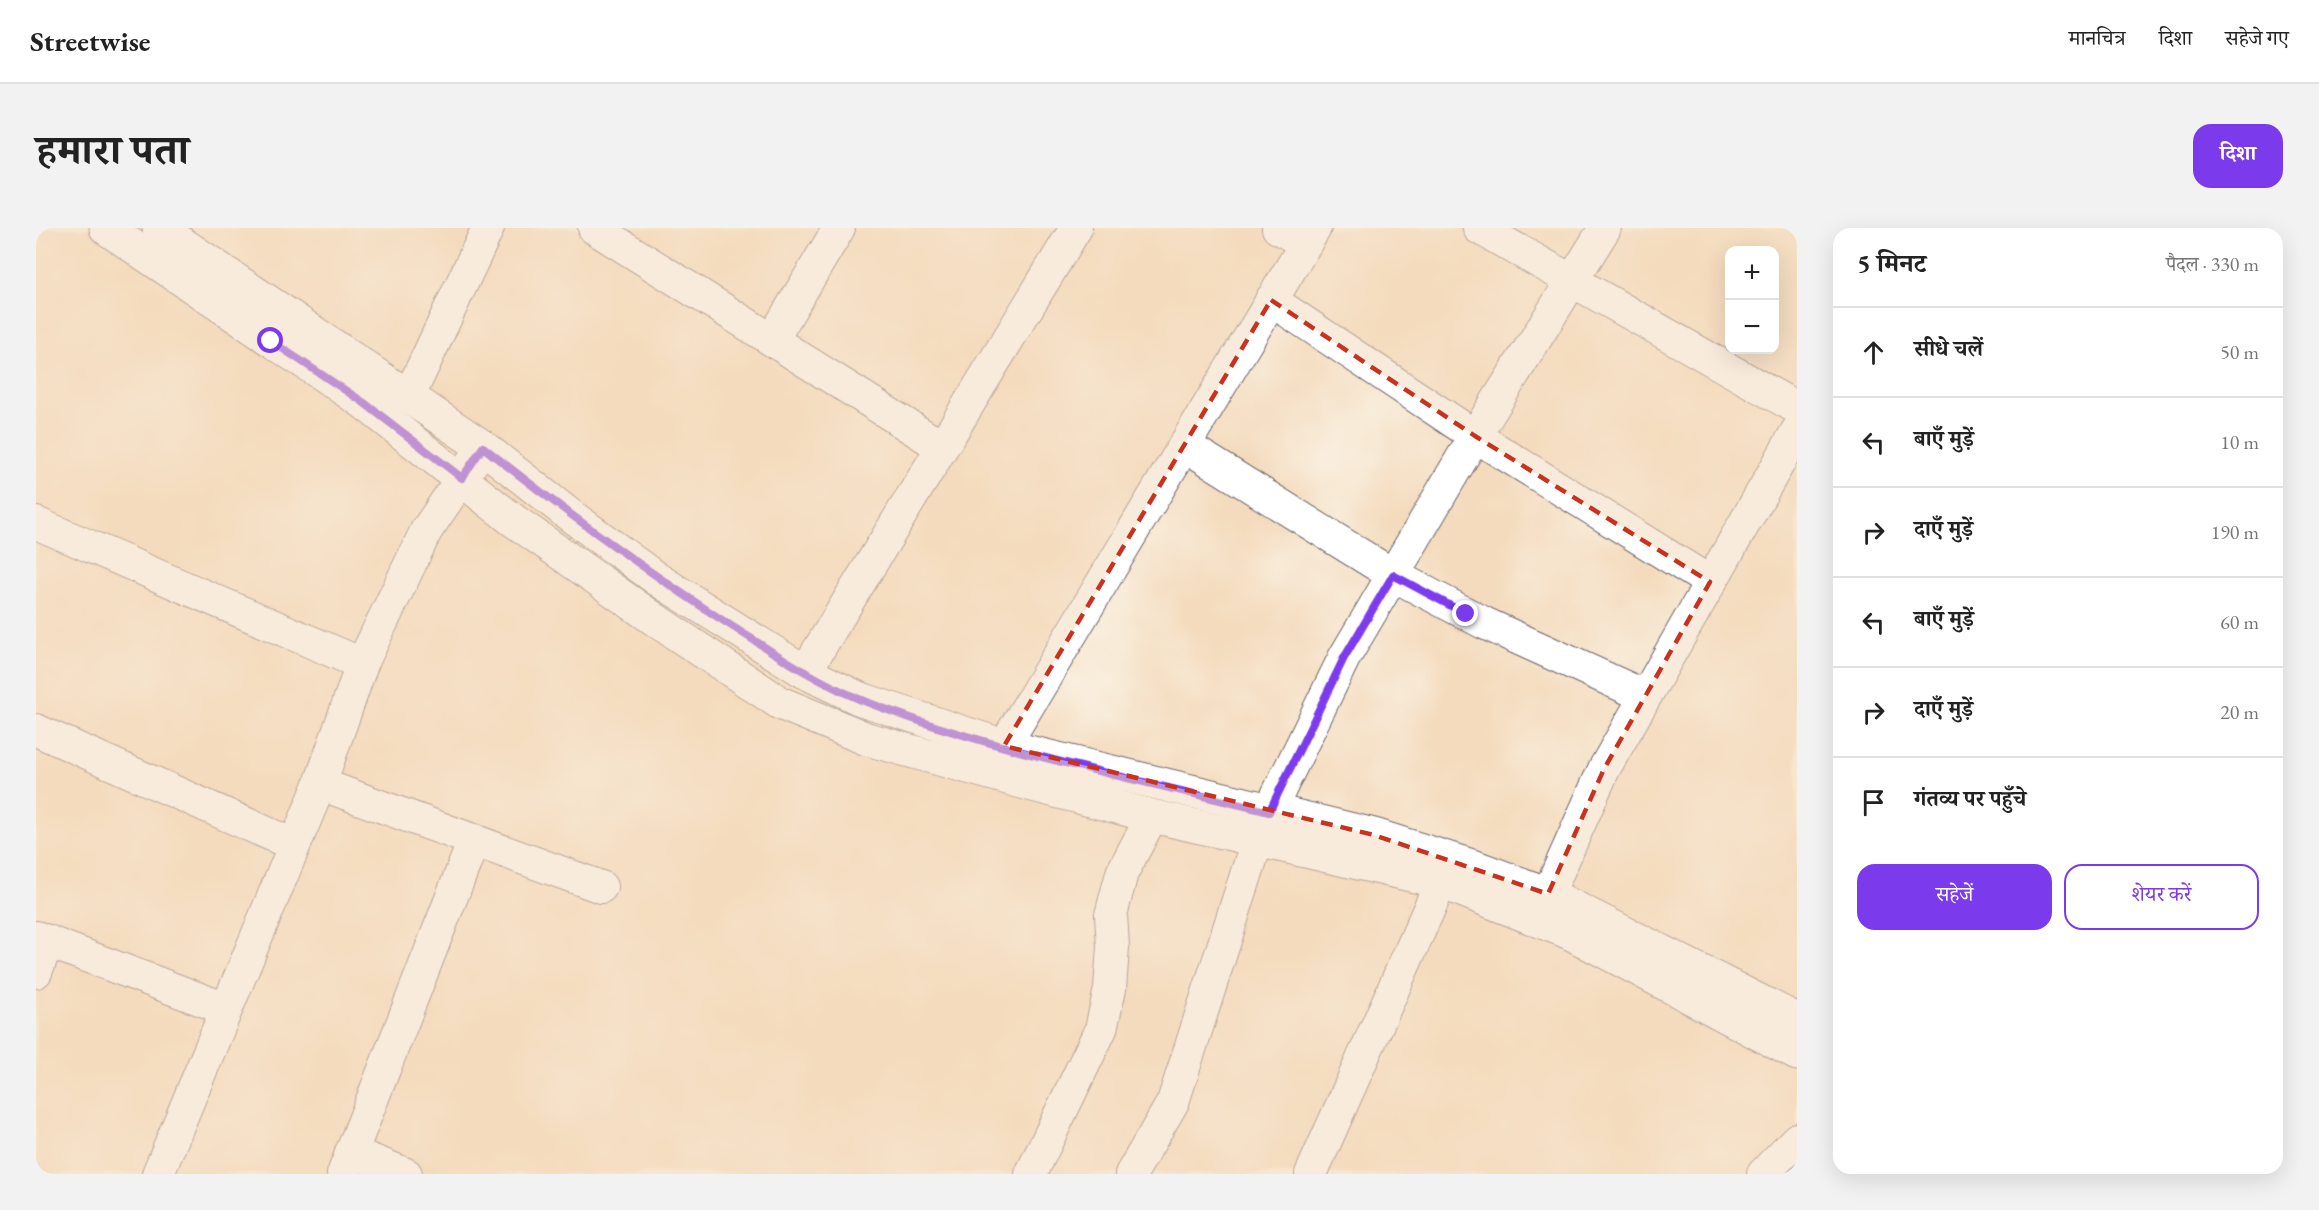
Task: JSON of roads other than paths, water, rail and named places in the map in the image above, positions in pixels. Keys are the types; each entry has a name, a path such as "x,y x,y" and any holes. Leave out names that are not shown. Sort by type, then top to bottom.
{"street":[{"path":"106,228 363,402 532,533 657,621 780,702 867,739 1152,816 1257,841 1341,857 1441,882 1570,933 1797,1054"},
{"path":"159,228 483,447 567,513 657,579 804,672 858,698 1004,746 1269,812 1374,835 1478,868 1548,894 1797,1020"},
{"path":"409,396 488,228"},
{"path":"772,340 839,228"},
{"path":"804,672 1077,228"},
{"path":"1004,746 1310,236 1278,228"},
{"path":"1479,228 1797,408"},
{"path":"1269,812 1344,658 1475,436 1605,228"},
{"path":"605,231 942,447"},
{"path":"1271,300 1475,436 1710,582"},
{"path":"1548,894 1604,769 1710,582 1787,469 1797,431"},
{"path":"1184,446 1393,575 1484,623 1645,696"},
{"path":"158,1174 320,784 363,664 426,531 483,447"},
{"path":"36,522 363,664"},
{"path":"36,730 294,845"},
{"path":"320,784 601,887"},
{"path":"1031,1174 1101,1029 1110,988 1113,947 1111,915 1122,873 1152,816"},
{"path":"406,1174 347,1163 474,840"},
{"path":"1131,1174 1173,1102 1257,841"},
{"path":"1311,1174 1441,882"},
{"path":"36,972 42,939 226,1009"},
{"path":"1763,1174 1797,1139"}]}
